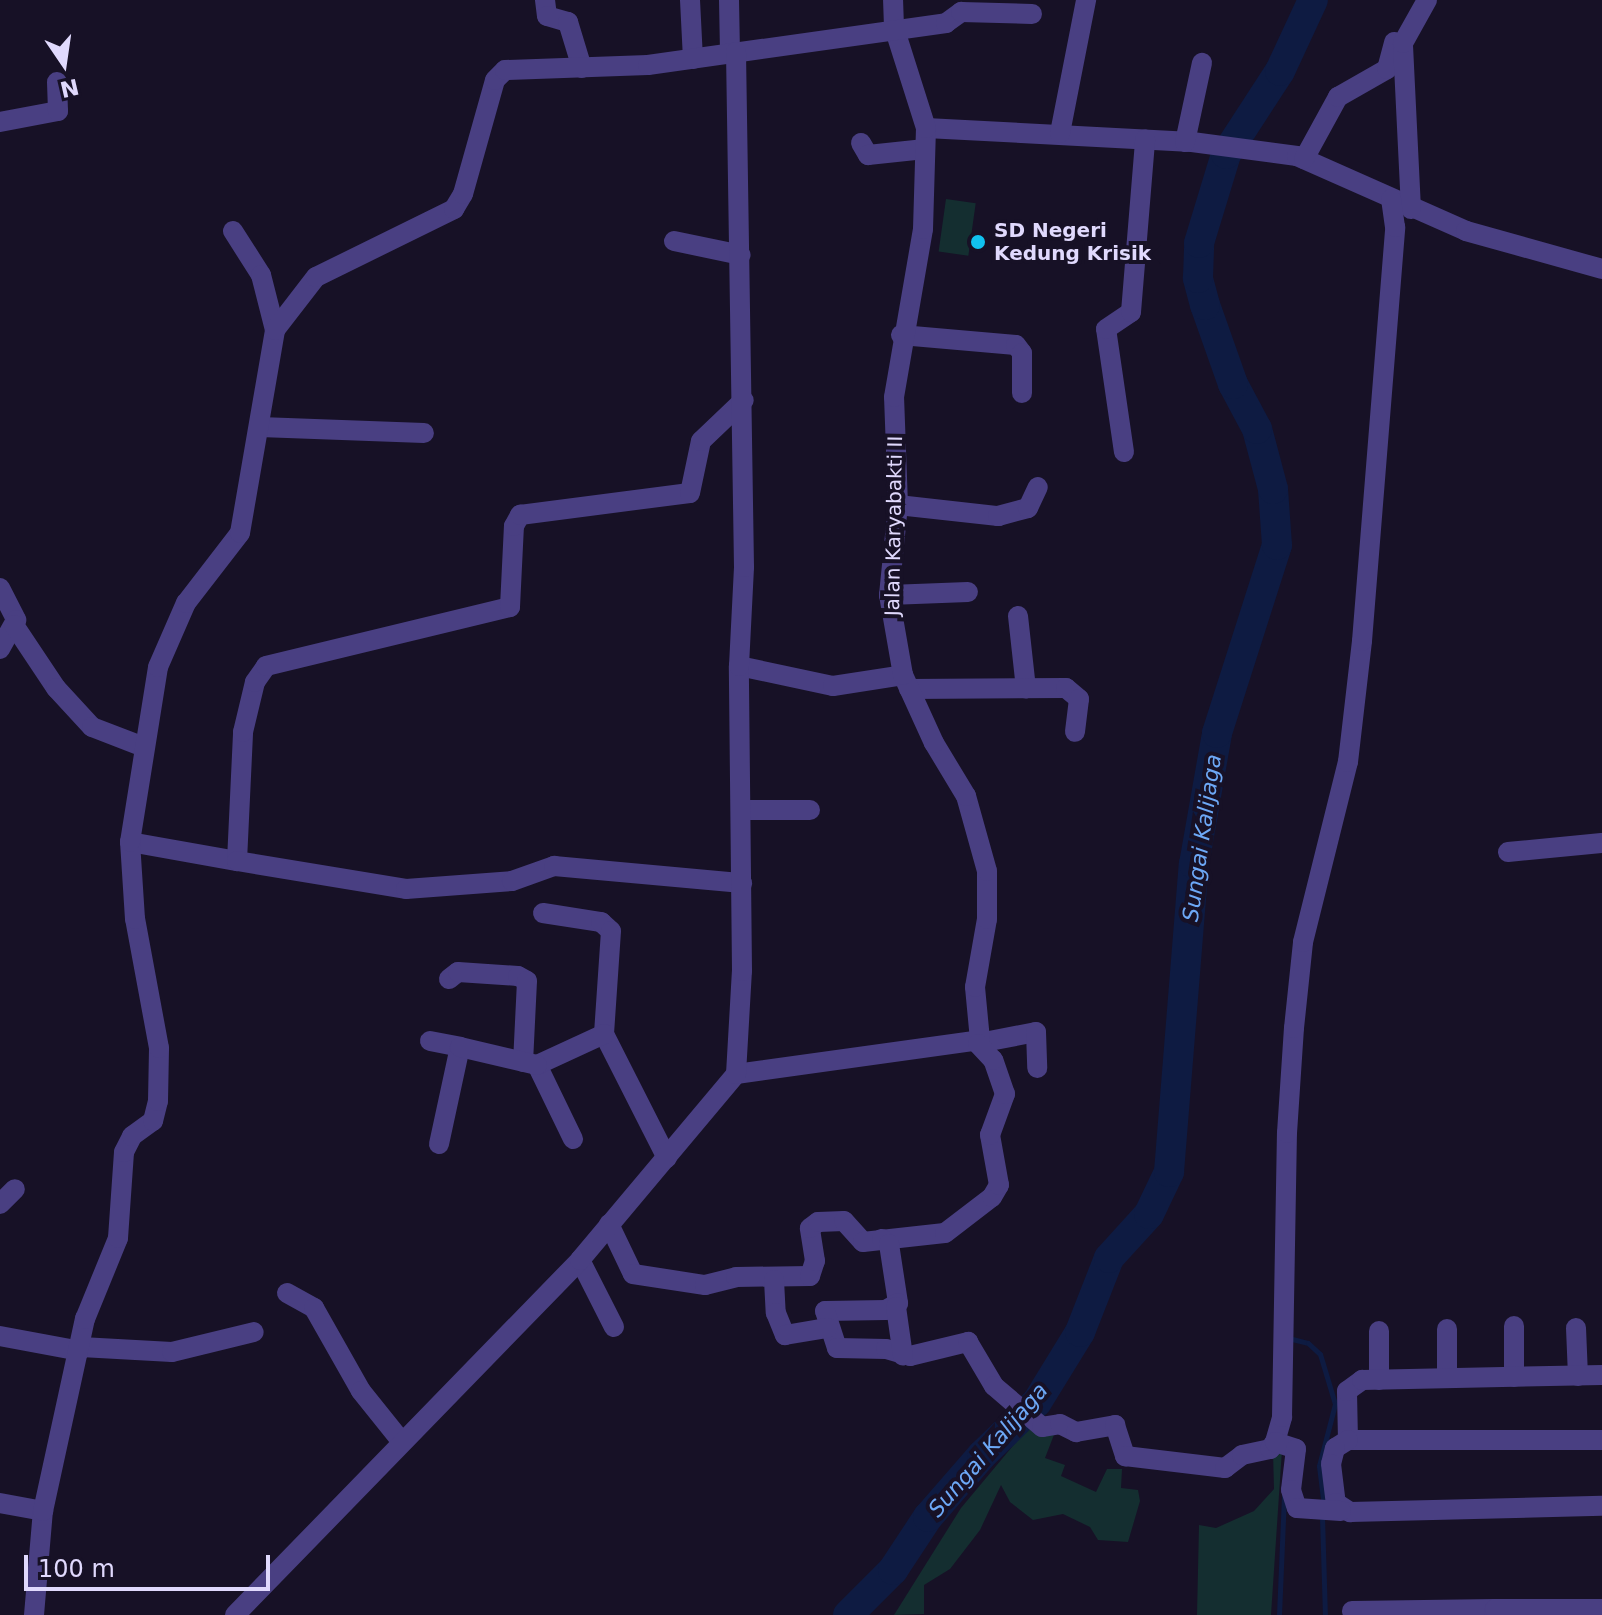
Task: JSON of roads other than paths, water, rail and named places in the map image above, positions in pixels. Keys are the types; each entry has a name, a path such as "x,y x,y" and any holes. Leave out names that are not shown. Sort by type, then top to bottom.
{"street":[{"path":"545,0 547,16 568,22 582,68"},
{"path":"690,0 693,59"},
{"path":"235,1615 580,1260 736,1074 742,883 739,666 744,400 741,255 729,0"},
{"path":"893,0 894,27 926,128 1188,142 1297,157 1400,204 1533,253 1602,269"},
{"path":"1060,133 1086,0"},
{"path":"1297,157 1343,91 1387,69 1396,31 1412,0"},
{"path":"1427,0 1403,43 1400,204 1395,227 1362,641 1348,762 1303,942 1294,1028 1287,1133 1282,1443 1292,1502 1307,1511 1602,1506"},
{"path":"275,330 316,277 454,209 500,75 512,68 582,68 693,59 894,27 946,23 961,12 1002,6 1032,14"},
{"path":"1188,142 1202,63"},
{"path":"0,122 58,111 57,82"},
{"name":"Jalan Karyabakti II","path":"926,128 923,229 901,335 894,397 898,505 889,595 906,682 966,796 987,871 987,919 975,987 978,1044"},
{"path":"1124,452 1106,329 1131,312 1145,140"},
{"path":"861,143 868,155 925,149"},
{"path":"34,1615 43,1511 85,1319 118,1238 124,1152 132,1136 153,1121 158,1101 159,1048 135,919 130,842 158,667 186,603 240,533 275,330 261,275 233,231"},
{"path":"674,241 741,255"},
{"path":"901,335 1016,345 1022,353 1022,393"},
{"path":"237,861 243,732 255,682 266,666 506,609 511,604 514,526 520,515 690,493 701,441 744,400"},
{"path":"260,427 424,433"},
{"path":"898,505 998,516 1028,508 1038,487"},
{"path":"0,588 13,609 14,625 56,688 92,727 144,747"},
{"path":"889,595 968,592"},
{"path":"1018,616 1026,689"},
{"path":"0,649 14,625"},
{"path":"739,666 833,686 906,682 1026,689 1066,688 1076,693 1075,732"},
{"path":"742,810 810,810"},
{"path":"130,842 406,889 502,882 554,866 742,883"},
{"path":"1508,852 1602,843"},
{"path":"543,913 592,919 611,931 604,1034 667,1158"},
{"path":"449,979 458,972 527,981 530,1064 573,1139"},
{"path":"736,1074 978,1044 1036,1032 1037,1068"},
{"path":"430,1041 530,1064 604,1034"},
{"path":"609,1224 633,1274 705,1285 736,1277 774,1280 813,1275 810,1228 814,1223 844,1221 859,1240 945,1233 997,1191 990,1135 1005,1094 993,1060 978,1044"},
{"path":"439,1144 460,1047"},
{"path":"0,1204 15,1189"},
{"path":"882,1239 892,1261 903,1356"},
{"path":"580,1260 614,1327"},
{"path":"774,1280 776,1313 785,1335 827,1328"},
{"path":"287,1293 314,1308 361,1391 402,1442"},
{"path":"896,1307 829,1309 827,1328 837,1348 886,1349 903,1356 968,1342 994,1386 1039,1423 1076,1432 1115,1425 1125,1456 1157,1461 1177,1458 1225,1468 1242,1455 1282,1443"},
{"path":"1514,1326 1514,1377"},
{"path":"1576,1328 1578,1376"},
{"path":"1447,1329 1447,1378"},
{"path":"1379,1331 1379,1380"},
{"path":"0,1336 80,1349 172,1352 254,1332"},
{"path":"1348,1440 1349,1385 1379,1380 1602,1375"},
{"path":"1341,1511 1331,1464 1335,1448 1348,1440 1602,1440"},
{"path":"0,1503 43,1511"},
{"path":"1352,1611 1602,1609"}],"waterway":[{"name":"Sungai Kalijaga","path":"848,1615 893,1570 928,1517 982,1455 1037,1402 1080,1332 1109,1258 1149,1214 1169,1172 1194,864 1217,733 1277,545 1273,489 1257,429 1233,384 1205,305 1198,278 1199,243 1226,154 1280,71 1313,0"},
{"path":"1292,1339 1308,1343 1320,1354 1335,1404 1319,1466 1324,1504"},
{"path":"1279,1615 1284,1494"},
{"path":"1322,1516 1325,1615"}],"place":[{"name":"SD Negeri Kedung Krisik","path":"978,242"}]}
